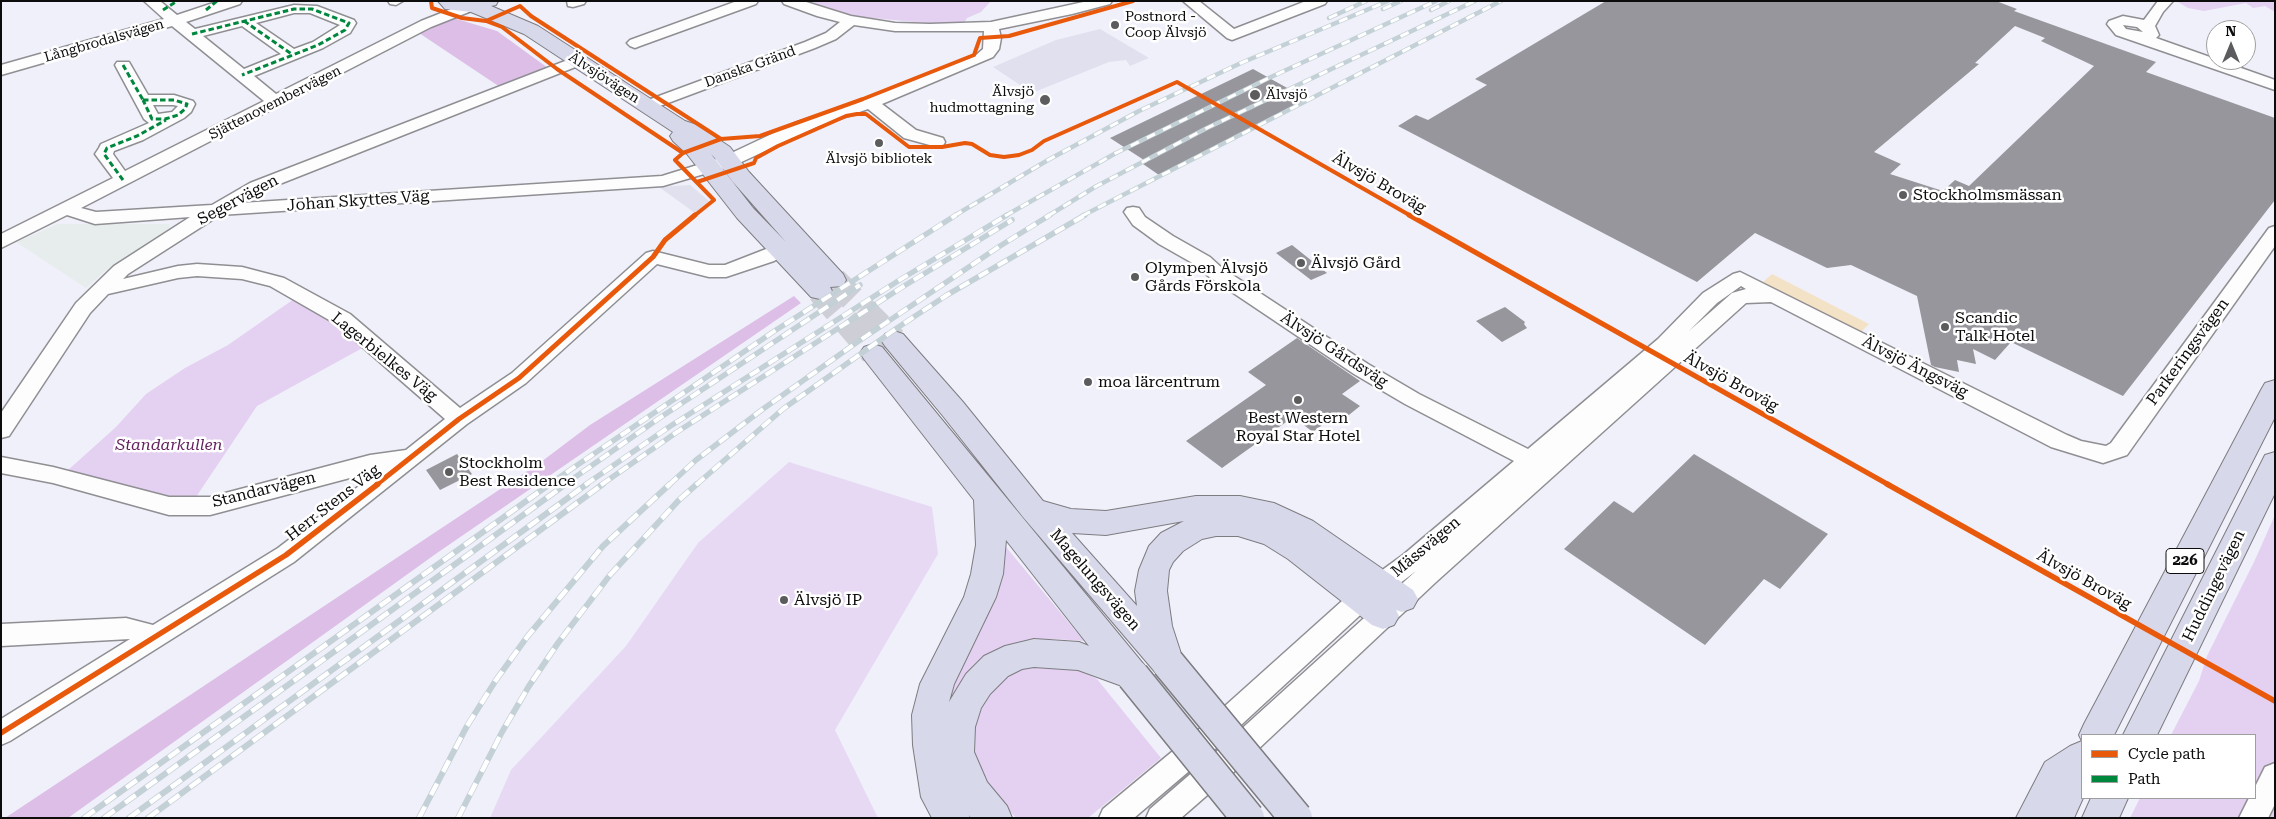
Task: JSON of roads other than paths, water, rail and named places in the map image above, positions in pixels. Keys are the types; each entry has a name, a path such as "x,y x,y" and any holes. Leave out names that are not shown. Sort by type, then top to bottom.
{"main road":[{"name":"Älvsjövägen","path":"502,1 531,30"},
{"name":"Älvsjövägen","path":"448,2 459,6 477,5 531,30 677,126 679,134 694,149 716,160"},
{"path":"716,160 827,286 779,250 745,213 716,160"},
{"name":"Magelungsvägen","path":"1248,818 989,496 884,347 953,409 1033,509 1168,663 1296,818"},
{"name":"226","path":"2097,734 2275,390"},
{"name":"Huddingevägen","path":"2140,734 2275,463"},
{"path":"952,818 939,797 930,745 929,715 937,684 980,597 987,574 991,545 989,496"},
{"path":"1033,509 1071,521 1106,523 1196,508 1240,507 1274,516 1302,529 1382,599"},
{"path":"1168,663 1156,626 1151,591 1154,570 1160,555 1172,542 1183,534 1197,528 1216,524 1238,524 1274,535 1382,599"},
{"path":"994,818 973,793 957,752 958,727 966,702 978,684 996,666 1017,656 1034,653 1079,656 1133,676"},
{"path":"2034,818 2057,773 2081,758"},
{"path":"2056,818 2081,765"},
{"path":"2100,818 2110,799"}],"street":[{"path":"157,6 177,1"},
{"name":"Långbrodalsvägen","path":"1,70 176,20 212,6 235,1"},
{"path":"635,43 751,1"},
{"path":"789,1 822,13 851,20 917,28 991,26 1045,16 1105,1"},
{"path":"1190,1 1232,35 1320,1"},
{"path":"2146,32 2157,10 2166,1"},
{"name":"Sjättenovembervägen","path":"426,24 448,2"},
{"name":"Sjättenovembervägen","path":"1,242 426,24 477,5"},
{"path":"157,6 276,102"},
{"path":"192,34 303,8 349,23 345,30 293,55 242,75"},
{"path":"2138,9 2130,18 2123,20 2136,22 2146,32 2194,57 2275,84"},
{"name":"Danska Gränd","path":"646,106 831,36 851,20"},
{"path":"244,21 293,55"},
{"name":"Johan Skyttes Väg","path":"66,209 95,218 650,182 678,178 716,160 870,103 980,59 988,54 991,49 993,38 991,26"},
{"name":"Segervägen","path":"1,430 83,308 122,270 214,211 256,188 578,61"},
{"path":"123,66 143,100 183,101 187,104 185,109 178,115 137,136 107,148 104,154 123,180"},
{"path":"870,103 910,134 937,142"},
{"name":"Älvsjö Gårdsväg","path":"1133,212 1139,221 1166,240 1203,261 1215,272 1361,369 1412,399 1538,464"},
{"name":"Parkeringsvägen","path":"2091,453 2103,455 2112,453 2119,448 2275,232"},
{"name":"Herr Stens Väg","path":"1,733 155,636 248,581 286,555 459,419 519,378 653,258 709,271 726,271 767,257 779,250"},
{"name":"Lagerbielkes Väg","path":"103,289 132,284 178,272 196,270 242,273 277,282 343,319 393,360 459,419"},
{"name":"Mässvägen","path":"1538,464 1665,344 1710,298 1740,278"},
{"name":"Älvsjö Ängsväg","path":"1740,278 2059,441 2091,453"},
{"name":"Mässvägen","path":"1160,818 1226,761 1382,599 1411,562 1538,464 1739,298 1753,294 1778,297"},
{"name":"Standarvägen","path":"1,465 53,475 169,506 210,506 370,463 411,458"},
{"name":"Mässvägen","path":"1113,818 1206,740 1382,599"},
{"path":"1,635 126,628 155,636"},
{"path":"2253,818 2275,776"}],"tunnel":[{"path":"834,280 894,340"},
{"path":"820,291 873,353"}],"railway":[{"path":"1329,18 1366,1"},
{"path":"954,216 1048,160 1139,111 1241,63 1388,1"},
{"path":"1383,9 1401,1"},
{"path":"1005,216 1116,153 1271,77 1436,1"},
{"path":"1431,10 1449,1"},
{"path":"1048,216 1095,187 1207,128 1475,1"},
{"path":"1082,216 1501,1"},
{"path":"548,485 776,330 956,215"},
{"path":"585,485 669,427 898,281 1007,215"},
{"path":"669,485 696,460 763,409 856,343 1000,246 1050,215"},
{"path":"696,485 783,409 897,328 947,295 1085,215"},
{"path":"601,485 677,432 904,286 1012,220"},
{"path":"564,485 658,419 860,285"},
{"path":"84,818 550,484"},
{"path":"104,818 566,484"},
{"path":"129,818 587,484"},
{"path":"148,818 603,484"},
{"path":"419,818 467,726 496,680 527,637 603,546 670,484"},
{"path":"458,818 502,732 529,686 558,643 610,575 679,500 697,484"}],"place":[{"name":"Postnord - Coop Älvsjö","path":"1115,25"},
{"name":"Älvsjö","path":"1255,95"},
{"name":"Älvsjö hudmottagning","path":"1045,100"},
{"name":"Älvsjö bibliotek","path":"879,143"},
{"name":"Stockholmsmässan","path":"1903,195"},
{"name":"Älvsjö Gård","path":"1301,263"},
{"name":"Olympen Älvsjö Gårds Förskola","path":"1135,277"},
{"name":"Scandic Talk Hotel","path":"1945,327"},
{"name":"moa lärcentrum","path":"1088,382"},
{"name":"Best Western Royal Star Hotel","path":"1298,400"},
{"name":"Stockholm Best Residence","path":"449,472"},
{"name":"Älvsjö IP","path":"784,600"}],"park label":[{"name":"Standarkullen","path":"169,445"}]}
